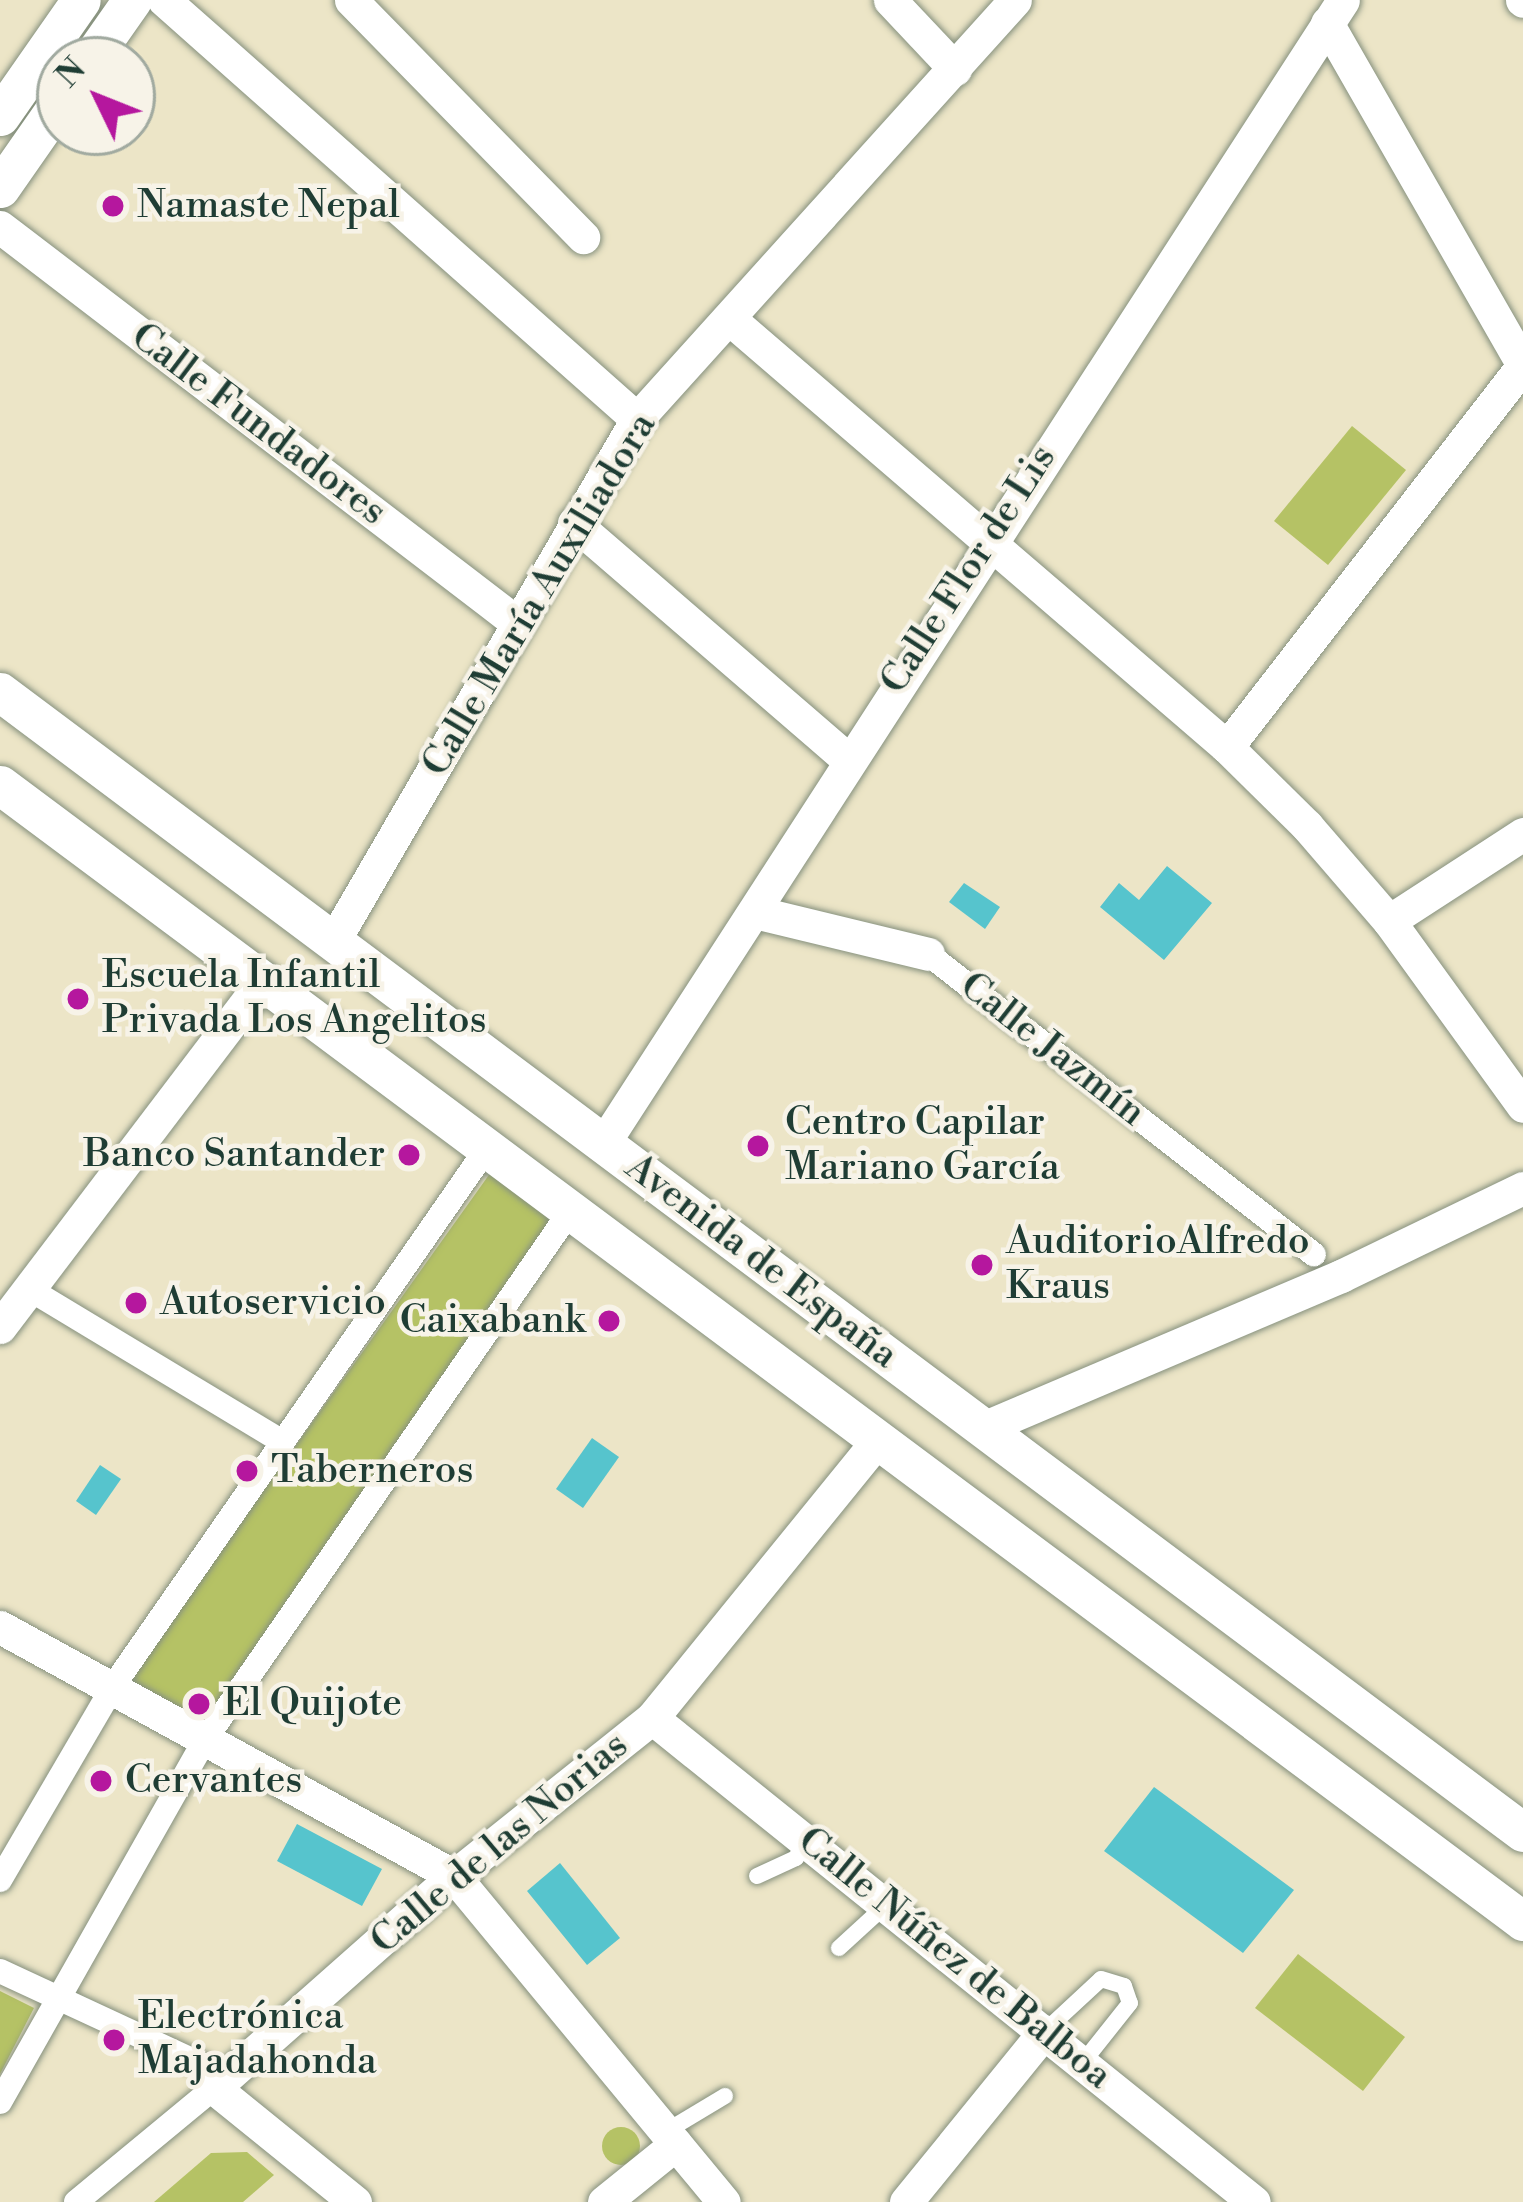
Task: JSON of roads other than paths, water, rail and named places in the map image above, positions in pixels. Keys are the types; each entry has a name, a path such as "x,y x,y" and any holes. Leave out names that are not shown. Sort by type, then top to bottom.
{"street":[{"path":"0,116 81,0"},
{"path":"106,36 132,0"},
{"path":"164,0 637,419"},
{"path":"351,0 583,237"},
{"path":"890,0 955,69"},
{"name":"Calle María Auxiliadora","path":"333,942 637,419 1015,0"},
{"path":"1227,747 1523,365 1335,12"},
{"name":"Calle Flor de Lis","path":"603,1144 759,913 847,759 1335,12"},
{"path":"0,188 36,136"},
{"name":"Calle Fundadores","path":"0,227 516,622"},
{"path":"730,320 1227,747 1388,921 1523,1106"},
{"path":"574,523 847,759"},
{"name":"Avenida de España","path":"0,692 1523,1832"},
{"name":"Avenida de España","path":"0,785 1523,1921"},
{"path":"1388,921 1523,833"},
{"name":"Calle Jazmín","path":"759,913 928,953 1314,1254"},
{"path":"0,1327 15,1282 263,980"},
{"path":"0,1880 112,1688 487,1148"},
{"path":"983,1428 1341,1276 1523,1188"},
{"path":"0,2102 205,1740 571,1210"},
{"path":"15,1282 281,1441"},
{"name":"Calle de las Norias","path":"76,2202 221,2082 454,1876 652,1718 877,1441"},
{"path":"0,1627 454,1876 724,2202"},
{"name":"Calle Núñez de Balboa","path":"652,1718 1254,2202"},
{"path":"0,1971 61,1994 221,2082 355,2202"},
{"path":"906,2202 1045,2031"},
{"path":"604,2202 670,2138"}],"lane":[{"path":"757,1876 796,1858 806,1840"},
{"path":"839,1948 887,1905"},
{"path":"1045,2031 1079,1987 1104,1971 1124,1986 1135,1999 1083,2062"},
{"path":"670,2138 725,2096"}],"water":[{"path":"1167,866 1212,903 1164,960 1100,907 1119,883 1139,900"},
{"path":"964,883 1000,907 985,929 949,902"},
{"path":"592,1438 619,1457 583,1508 556,1489"},
{"path":"100,1465 121,1479 96,1515 76,1501"},
{"path":"1154,1787 1294,1890 1243,1953 1104,1851"},
{"path":"297,1824 382,1869 362,1906 277,1861"},
{"path":"560,1863 620,1938 587,1965 527,1891"}],"place":[{"name":"Namaste Nepal","path":"113,206"},
{"name":"Escuela Infantil Privada Los Angelitos","path":"78,999"},
{"name":"Centro Capilar Mariano García","path":"758,1146"},
{"name":"Banco Santander","path":"409,1155"},
{"name":"AuditorioAlfredo Kraus","path":"982,1265"},
{"name":"Autoservicio","path":"136,1303"},
{"name":"Caixabank","path":"609,1321"},
{"name":"Taberneros","path":"247,1471"},
{"name":"El Quijote","path":"199,1704"},
{"name":"Cervantes","path":"101,1781"},
{"name":"Electrónica Majadahonda","path":"114,2040"}]}
